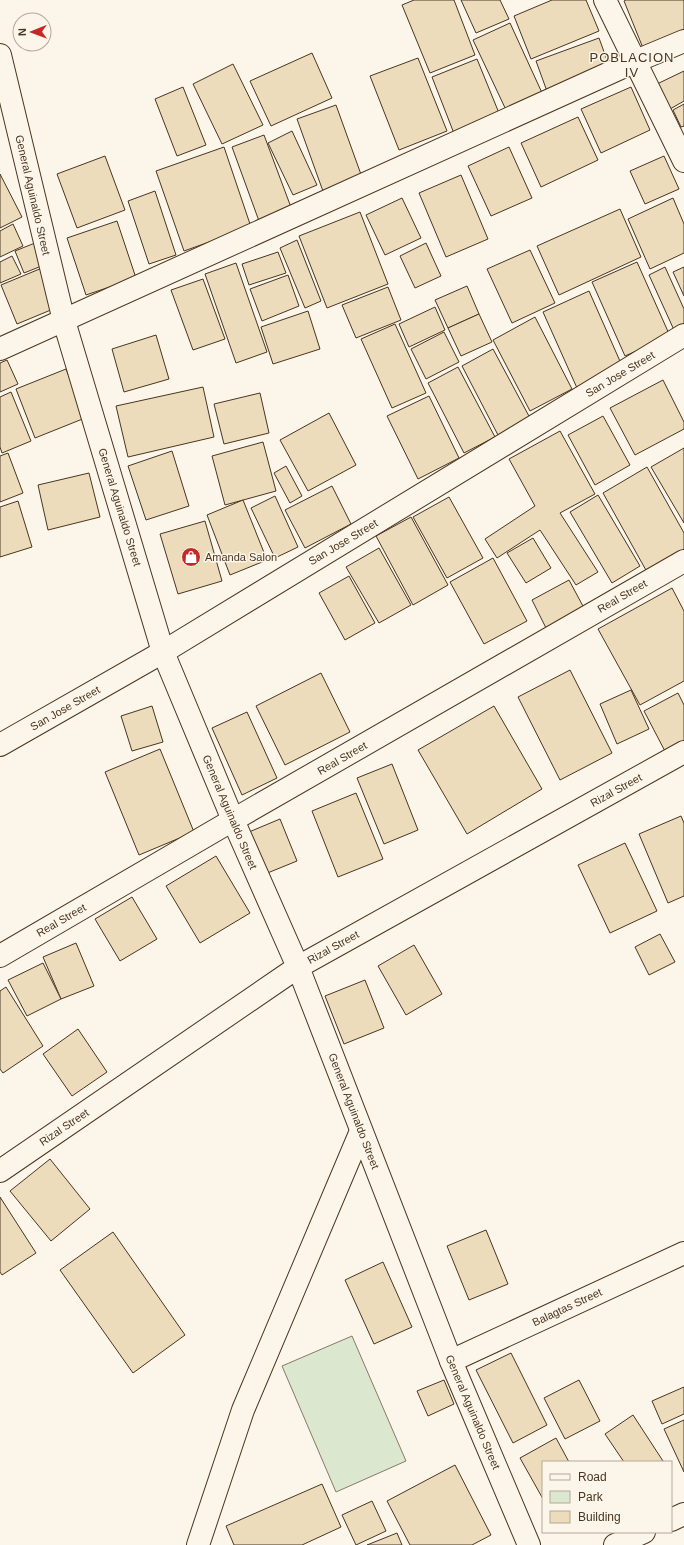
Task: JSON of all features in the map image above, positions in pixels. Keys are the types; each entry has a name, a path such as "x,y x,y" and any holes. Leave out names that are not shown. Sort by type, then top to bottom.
{"street":[{"path":"605,0 684,161"},
{"path":"0,349 636,61 684,41"},
{"name":"General Aguinaldo Street","path":"0,55 64,321 163,652 233,820 298,967 451,1361 529,1545"},
{"name":"San Jose Street","path":"0,744 163,652 684,335"},
{"name":"Real Street","path":"0,956 233,820 684,561"},
{"name":"Rizal Street","path":"0,1171 298,967 684,752"},
{"path":"198,1545 242,1410 361,1131"},
{"name":"Balagtas Street","path":"451,1361 684,1253"},
{"path":"672,1520 684,1514"},
{"path":"615,1545 642,1533"}],"green space":[{"path":"352,1336 406,1461 336,1492 282,1366"}],"building":[{"path":"414,0 454,0 475,55 430,73 402,5"},
{"path":"461,0 500,0 509,19 476,33"},
{"path":"552,0 586,0 599,31 531,59 514,16"},
{"path":"684,0 684,38 645,53 624,1"},
{"path":"510,23 543,95 507,112 473,40"},
{"path":"599,38 611,71 548,94 536,61"},
{"path":"312,53 332,98 271,126 250,81"},
{"path":"418,58 447,131 399,150 370,76"},
{"path":"477,59 501,118 455,136 432,77"},
{"path":"233,64 263,125 222,144 193,84"},
{"path":"684,71 684,101 670,109 657,84"},
{"path":"183,87 206,145 177,156 155,99"},
{"path":"631,87 650,130 601,153 581,109"},
{"path":"684,104 684,126 681,127 673,110"},
{"path":"336,105 363,180 324,194 297,119"},
{"path":"578,117 598,160 541,187 521,143"},
{"path":"292,131 317,185 293,195 268,143"},
{"path":"264,135 292,210 259,221 232,147"},
{"path":"224,147 251,227 184,251 156,171"},
{"path":"509,147 532,198 491,216 468,166"},
{"path":"105,156 125,210 77,228 57,174"},
{"path":"664,156 679,189 645,204 630,171"},
{"path":"0,174 22,217 0,228"},
{"path":"461,175 488,239 446,257 419,193"},
{"path":"155,191 176,255 149,264 128,201"},
{"path":"402,198 421,238 385,255 366,215"},
{"path":"673,198 684,224 684,253 650,269 628,219"},
{"path":"620,209 641,257 559,295 537,246"},
{"path":"360,212 388,284 327,308 299,236"},
{"path":"117,221 136,278 86,295 67,238"},
{"path":"13,224 23,246 0,257 0,231"},
{"path":"297,240 321,301 305,308 280,248"},
{"path":"40,241 49,263 24,273 15,251"},
{"path":"426,243 441,276 415,288 400,256"},
{"path":"530,250 555,303 512,323 487,269"},
{"path":"278,252 286,273 249,285 242,264"},
{"path":"12,256 21,274 0,283 0,262"},
{"path":"637,262 670,336 625,356 592,282"},
{"path":"236,263 267,352 236,363 205,274"},
{"path":"665,267 684,309 684,325 674,330 649,275"},
{"path":"684,267 684,296 673,272"},
{"path":"42,268 58,307 17,324 1,285"},
{"path":"288,275 299,306 262,321 250,289"},
{"path":"203,279 225,339 193,350 171,290"},
{"path":"467,286 479,314 448,328 435,300"},
{"path":"388,287 401,320 356,338 342,305"},
{"path":"589,291 623,368 577,388 543,312"},
{"path":"435,307 445,330 409,347 399,324"},
{"path":"308,311 320,349 273,364 261,327"},
{"path":"479,314 492,342 461,356 448,328"},
{"path":"535,317 572,389 530,411 493,340"},
{"path":"395,324 426,393 392,408 361,339"},
{"path":"444,332 459,362 426,379 411,349"},
{"path":"156,335 169,379 124,392 112,349"},
{"path":"493,349 530,418 498,435 462,366"},
{"path":"7,360 18,384 0,392 0,363"},
{"path":"458,367 495,437 464,453 428,383"},
{"path":"66,369 85,418 35,438 16,389"},
{"path":"663,380 684,422 684,429 635,455 610,408"},
{"path":"203,387 214,437 128,457 116,406"},
{"path":"11,392 31,441 2,453 0,447 0,397"},
{"path":"260,393 269,433 224,444 214,404"},
{"path":"429,396 459,458 418,479 387,416"},
{"path":"329,413 356,465 308,491 280,440"},
{"path":"603,416 630,465 595,485 568,435"},
{"path":"560,431 595,494 560,513 598,572 576,585 540,530 497,558 485,539 535,506 509,459"},
{"path":"263,442 276,491 225,505 212,456"},
{"path":"684,448 684,523 651,467"},
{"path":"172,451 189,506 146,520 128,466"},
{"path":"8,453 23,493 0,502 0,456"},
{"path":"286,466 302,496 290,503 274,473"},
{"path":"647,467 684,533 684,551 647,572 603,493"},
{"path":"89,473 100,517 48,530 38,485"},
{"path":"332,486 351,524 305,548 285,510"},
{"path":"598,495 640,566 612,583 570,512"},
{"path":"275,496 298,547 275,558 251,508"},
{"path":"449,497 483,558 447,578 413,517"},
{"path":"243,500 267,560 230,575 207,515"},
{"path":"18,501 32,547 0,557 0,507"},
{"path":"411,517 448,585 413,605 376,536"},
{"name":"Amanda Salon","path":"205,521 222,581 178,594 160,534"},
{"path":"533,538 551,568 526,583 507,553"},
{"path":"379,548 411,605 379,623 346,567"},
{"path":"493,558 527,621 484,644 450,582"},
{"path":"349,576 375,623 345,640 319,593"},
{"path":"569,580 584,608 546,628 532,600"},
{"path":"672,588 684,611 684,681 640,705 598,629"},
{"path":"570,670 612,753 560,780 518,697"},
{"path":"321,673 350,732 285,765 256,706"},
{"path":"631,690 649,729 617,744 600,704"},
{"path":"678,693 684,705 684,747 667,755 644,711"},
{"path":"152,706 163,742 132,751 121,716"},
{"path":"494,706 542,789 467,834 418,750"},
{"path":"247,712 277,778 242,795 212,728"},
{"path":"160,749 194,832 139,855 105,772"},
{"path":"392,764 418,830 384,844 357,778"},
{"path":"356,793 383,859 338,877 312,811"},
{"path":"681,816 684,823 684,896 668,903 639,834"},
{"path":"280,819 297,861 265,874 249,832"},
{"path":"625,843 657,911 610,933 578,865"},
{"path":"216,856 250,913 200,943 166,886"},
{"path":"132,897 157,939 120,961 95,919"},
{"path":"660,934 675,962 649,975 635,947"},
{"path":"76,943 94,986 61,999 43,957"},
{"path":"414,945 442,994 406,1015 378,966"},
{"path":"43,963 61,999 27,1016 8,980"},
{"path":"365,980 384,1028 344,1044 325,996"},
{"path":"6,987 43,1046 3,1073 0,1069 0,991"},
{"path":"78,1029 107,1072 72,1096 43,1054"},
{"path":"50,1159 90,1209 51,1241 10,1191"},
{"path":"0,1197 36,1253 2,1275 0,1272"},
{"path":"486,1230 508,1284 469,1300 447,1246"},
{"path":"113,1232 185,1335 133,1373 60,1270"},
{"path":"383,1262 412,1327 374,1344 345,1280"},
{"path":"511,1353 547,1425 513,1443 476,1370"},
{"path":"444,1380 454,1404 428,1416 417,1391"},
{"path":"579,1380 600,1421 565,1439 544,1398"},
{"path":"684,1387 684,1414 662,1424 652,1401"},
{"path":"633,1415 663,1461 623,1461 605,1434"},
{"path":"684,1420 684,1472 664,1429"},
{"path":"556,1438 568,1461 542,1461 542,1497 520,1458"},
{"path":"455,1465 491,1535 472,1545 410,1545 387,1501"},
{"path":"322,1484 341,1527 302,1545 234,1545 226,1526"},
{"path":"372,1501 386,1531 356,1545 342,1515"},
{"path":"397,1533 402,1545 367,1545"}],"place":[{"name":"Amanda Salon","path":"191,557"}],"district":[{"name":"POBLACION IV","path":"632,64"}]}
